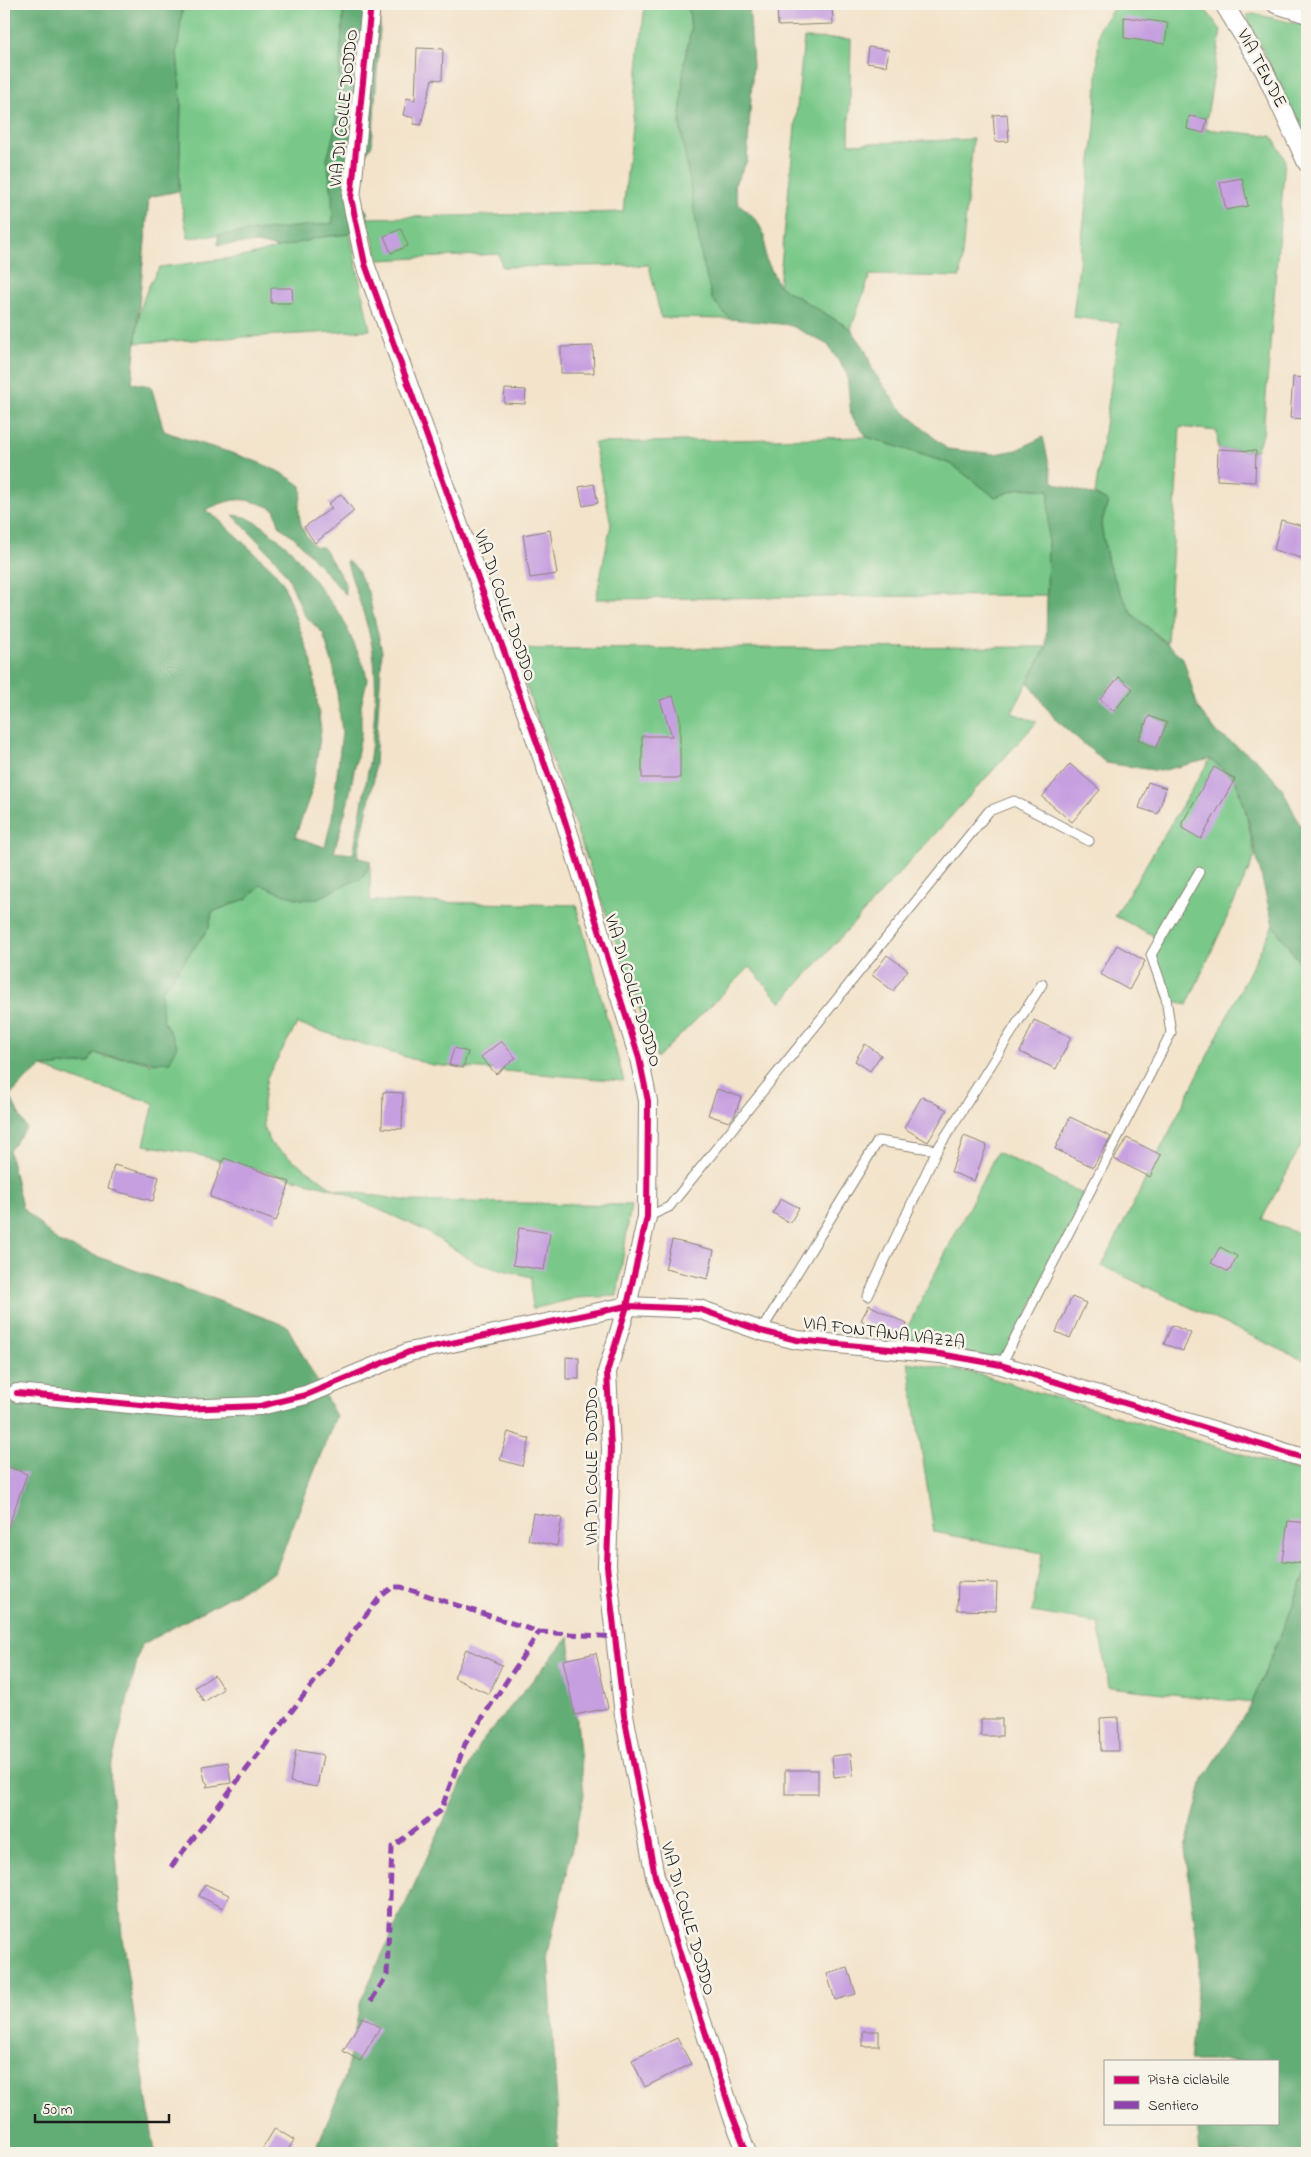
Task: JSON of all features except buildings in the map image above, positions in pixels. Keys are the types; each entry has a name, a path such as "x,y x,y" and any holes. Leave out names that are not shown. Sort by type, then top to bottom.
{"street":[{"name":"VIA DI COLLE DODDO","path":"371,4 351,198 366,264 564,818 638,1058 648,1102 647,1217 628,1306 607,1372 612,1449 607,1566 624,1715 655,1876 732,2115 747,2153"},
{"name":"VIA TENDE","path":"1224,4 1264,70 1307,164"},
{"path":"1276,4 1307,14"},
{"name":"VIA FONTANA VAZZA","path":"17,1392 181,1408 260,1406 306,1395 409,1352 628,1306 699,1309 761,1331 797,1340 940,1354 1001,1365 1307,1459"}],"lane":[{"path":"647,1217 669,1207 989,811 1014,801 1089,841"},
{"path":"1001,1365 1171,1033 1166,998 1151,955 1199,872"},
{"path":"868,1296 936,1150 1042,984"},
{"path":"761,1331 878,1141 936,1150"}],"green space":[{"path":"4,4 183,4 177,52 181,100 179,191 149,197 132,383 151,386 164,431 253,460 270,467 301,486 302,494 299,513 302,528 315,547 323,547 345,583 346,595 294,537 280,527 274,509 254,502 239,500 205,510 218,519 273,570 283,583 312,663 321,731 312,790 295,837 325,847 332,818 342,732 334,669 323,633 305,616 288,577 276,560 233,515 246,517 264,527 291,550 342,617 365,669 367,680 361,706 361,735 348,802 334,852 353,854 374,726 375,675 371,640 346,560 357,569 368,592 382,651 374,779 357,857 370,861 362,878 313,899 290,896 261,885 248,898 212,912 209,928 161,992 163,1020 177,1045 170,1062 104,1056 95,1053 90,1063 42,1067 27,1078 10,1096 26,1128 9,1151 22,1207 58,1242 287,1326 336,1416 275,1572 141,1645 110,1771 122,1937 155,2153 4,2153"},
{"path":"183,4 344,4 335,129 327,160 332,193 333,224 188,238 179,191 181,100 177,52"},
{"path":"344,4 378,4 380,28 372,145 359,163 360,204 367,211 367,218 362,228 350,234 321,237 279,248 257,243 218,245 218,235 333,223 332,193 327,160 335,129"},
{"path":"645,4 688,4 691,29 684,63 680,124 712,299 730,319 661,318 649,265 502,267 499,254 379,260 367,218 623,212"},
{"path":"688,4 749,4 753,65 747,161 734,186 738,203 756,219 765,236 765,257 779,286 851,329 865,349 873,371 898,406 947,449 995,454 1017,450 1043,437 1053,482 1102,498 1108,502 1101,525 1108,563 1119,590 1133,615 1183,658 1198,708 1217,733 1257,760 1282,788 1307,840 1307,973 1273,925 1245,808 1235,779 1210,759 1160,771 1106,763 1055,719 1028,682 1046,647 1049,490 1021,488 995,497 951,464 867,437 851,416 847,374 828,345 790,325 730,319 712,299 702,259 680,124 684,63 691,29"},
{"path":"1117,4 1201,4 1221,30 1205,129 1272,136 1285,159 1263,434 1256,451 1218,449 1217,431 1180,427 1167,643 1133,615 1119,590 1108,563 1101,525 1108,502 1095,494 1120,323 1073,317 1095,126 1099,28"},
{"path":"1255,14 1307,26 1307,142 1246,15"},
{"path":"804,38 851,39 849,144 973,139 960,277 870,275 851,329 779,286"},
{"path":"350,234 370,330 136,343 142,303 149,285 160,267 247,256 321,237"},
{"path":"867,437 951,464 995,497 1021,488 1049,490 1047,595 596,599 611,524 594,443"},
{"path":"1046,647 1012,713 1037,722 781,1003 750,967 657,1058 513,649"},
{"path":"1210,759 1235,779 1245,808 1255,856 1187,1005 1166,998 1151,955 1160,939 1115,916"},
{"path":"370,861 370,901 576,905 624,1081 432,1065 297,1024 267,1077 263,1102 264,1129 272,1145 334,1189 186,1152 144,1145 154,1103 83,1082 42,1067 90,1063 95,1053 104,1057 130,1058 151,1064 177,1045 163,1020 161,992 209,928 212,912 248,898 261,885 290,896 313,899 362,878"},
{"path":"1273,925 1307,973 1307,1134 1262,1219 1307,1237 1307,1362 1102,1266"},
{"path":"997,1152 1087,1196 1004,1360 901,1340"},
{"path":"334,1189 408,1201 631,1205 617,1296 577,1298 532,1309 531,1277 476,1263 424,1230"},
{"path":"908,1362 978,1374 1307,1474 1307,1571 1252,1703 1109,1687 1098,1623 1032,1612 1042,1553 934,1532"},
{"path":"1307,1571 1307,2153 1200,2153 1197,2124 1278,2124 1278,2060 1190,2060 1200,1963 1185,1849 1203,1780 1252,1703"},
{"path":"569,1636 584,1795 548,1953 558,2122 557,2153 315,2153 345,2077 361,2000 479,1745"}],"marked path":[{"path":"171,1867 380,1597 393,1587 401,1587 539,1632 615,1637"},
{"path":"371,2001 387,1975 392,1847 441,1810 465,1744 539,1632"}],"cycle path":[{"path":"371,4 351,198 365,264 564,818 639,1058 648,1101 647,1217 627,1306 607,1372 611,1449 607,1566 624,1715 655,1876 732,2115 747,2153"},
{"path":"17,1393 181,1409 260,1406 306,1395 409,1352 627,1306 699,1309 761,1331 797,1340 940,1354 1001,1365 1307,1459"}]}
